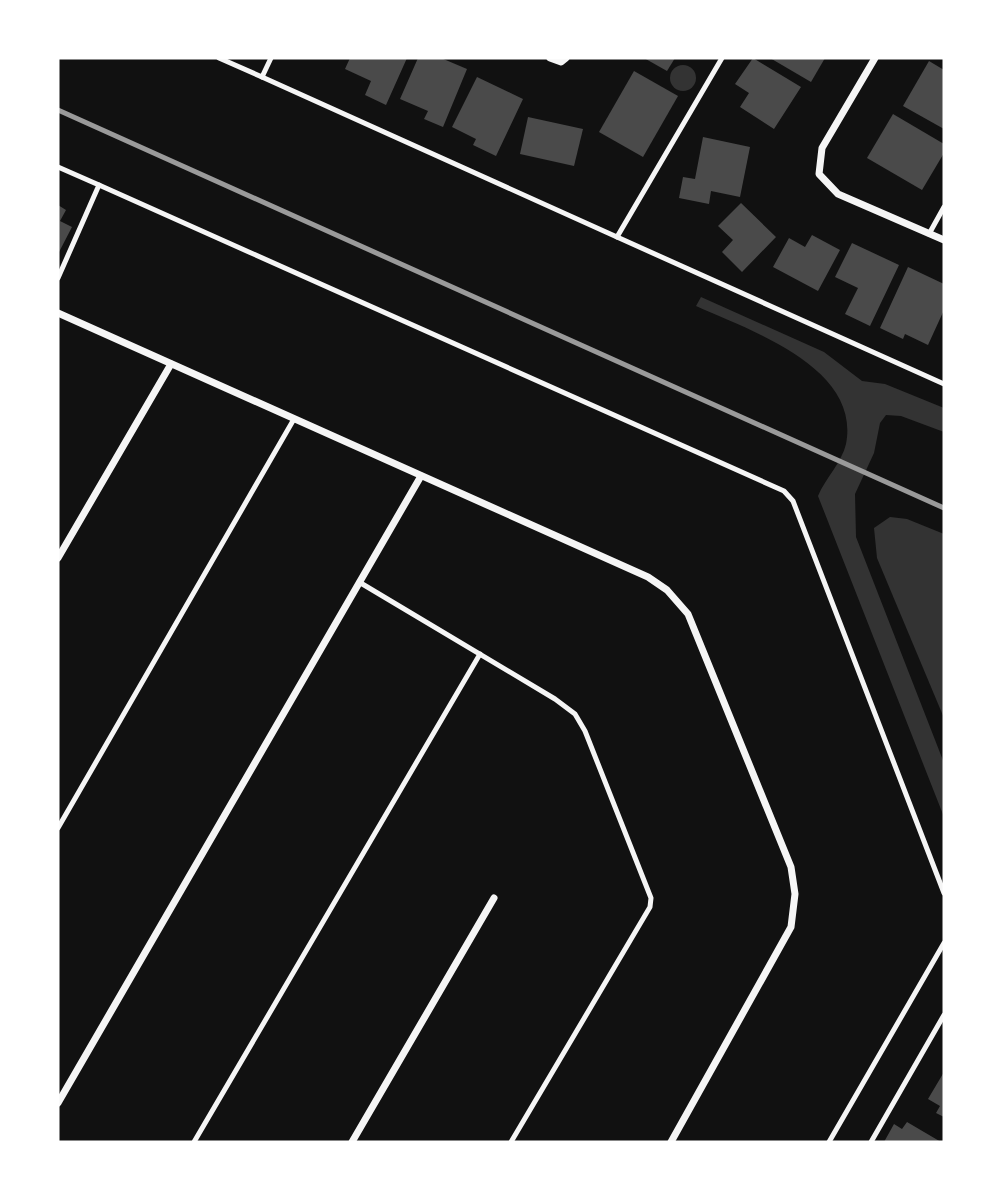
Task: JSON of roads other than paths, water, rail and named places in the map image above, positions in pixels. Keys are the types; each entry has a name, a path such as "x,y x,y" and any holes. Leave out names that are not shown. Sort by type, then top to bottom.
{"street":[{"path":"550,58 564,60"},
{"path":"875,58 822,148 819,174 838,194 944,240"},
{"path":"58,313 648,577 667,590 688,614 791,867 795,894 791,927 671,1142"},
{"path":"58,558 171,364"},
{"path":"58,1103 421,476"},
{"path":"352,1142 494,898"}],"lane":[{"path":"219,58 944,384"},
{"path":"262,77 271,58"},
{"path":"618,237 722,58"},
{"path":"58,167 784,491 793,501 944,894"},
{"path":"58,278 99,185"},
{"path":"929,234 944,207"},
{"path":"58,828 294,419"},
{"path":"359,582 575,714 585,732 651,898 650,907 511,1142"},
{"path":"194,1142 480,654"},
{"path":"829,1142 944,943"},
{"path":"871,1142 944,1015"}],"railway":[{"path":"58,110 944,508"}]}
